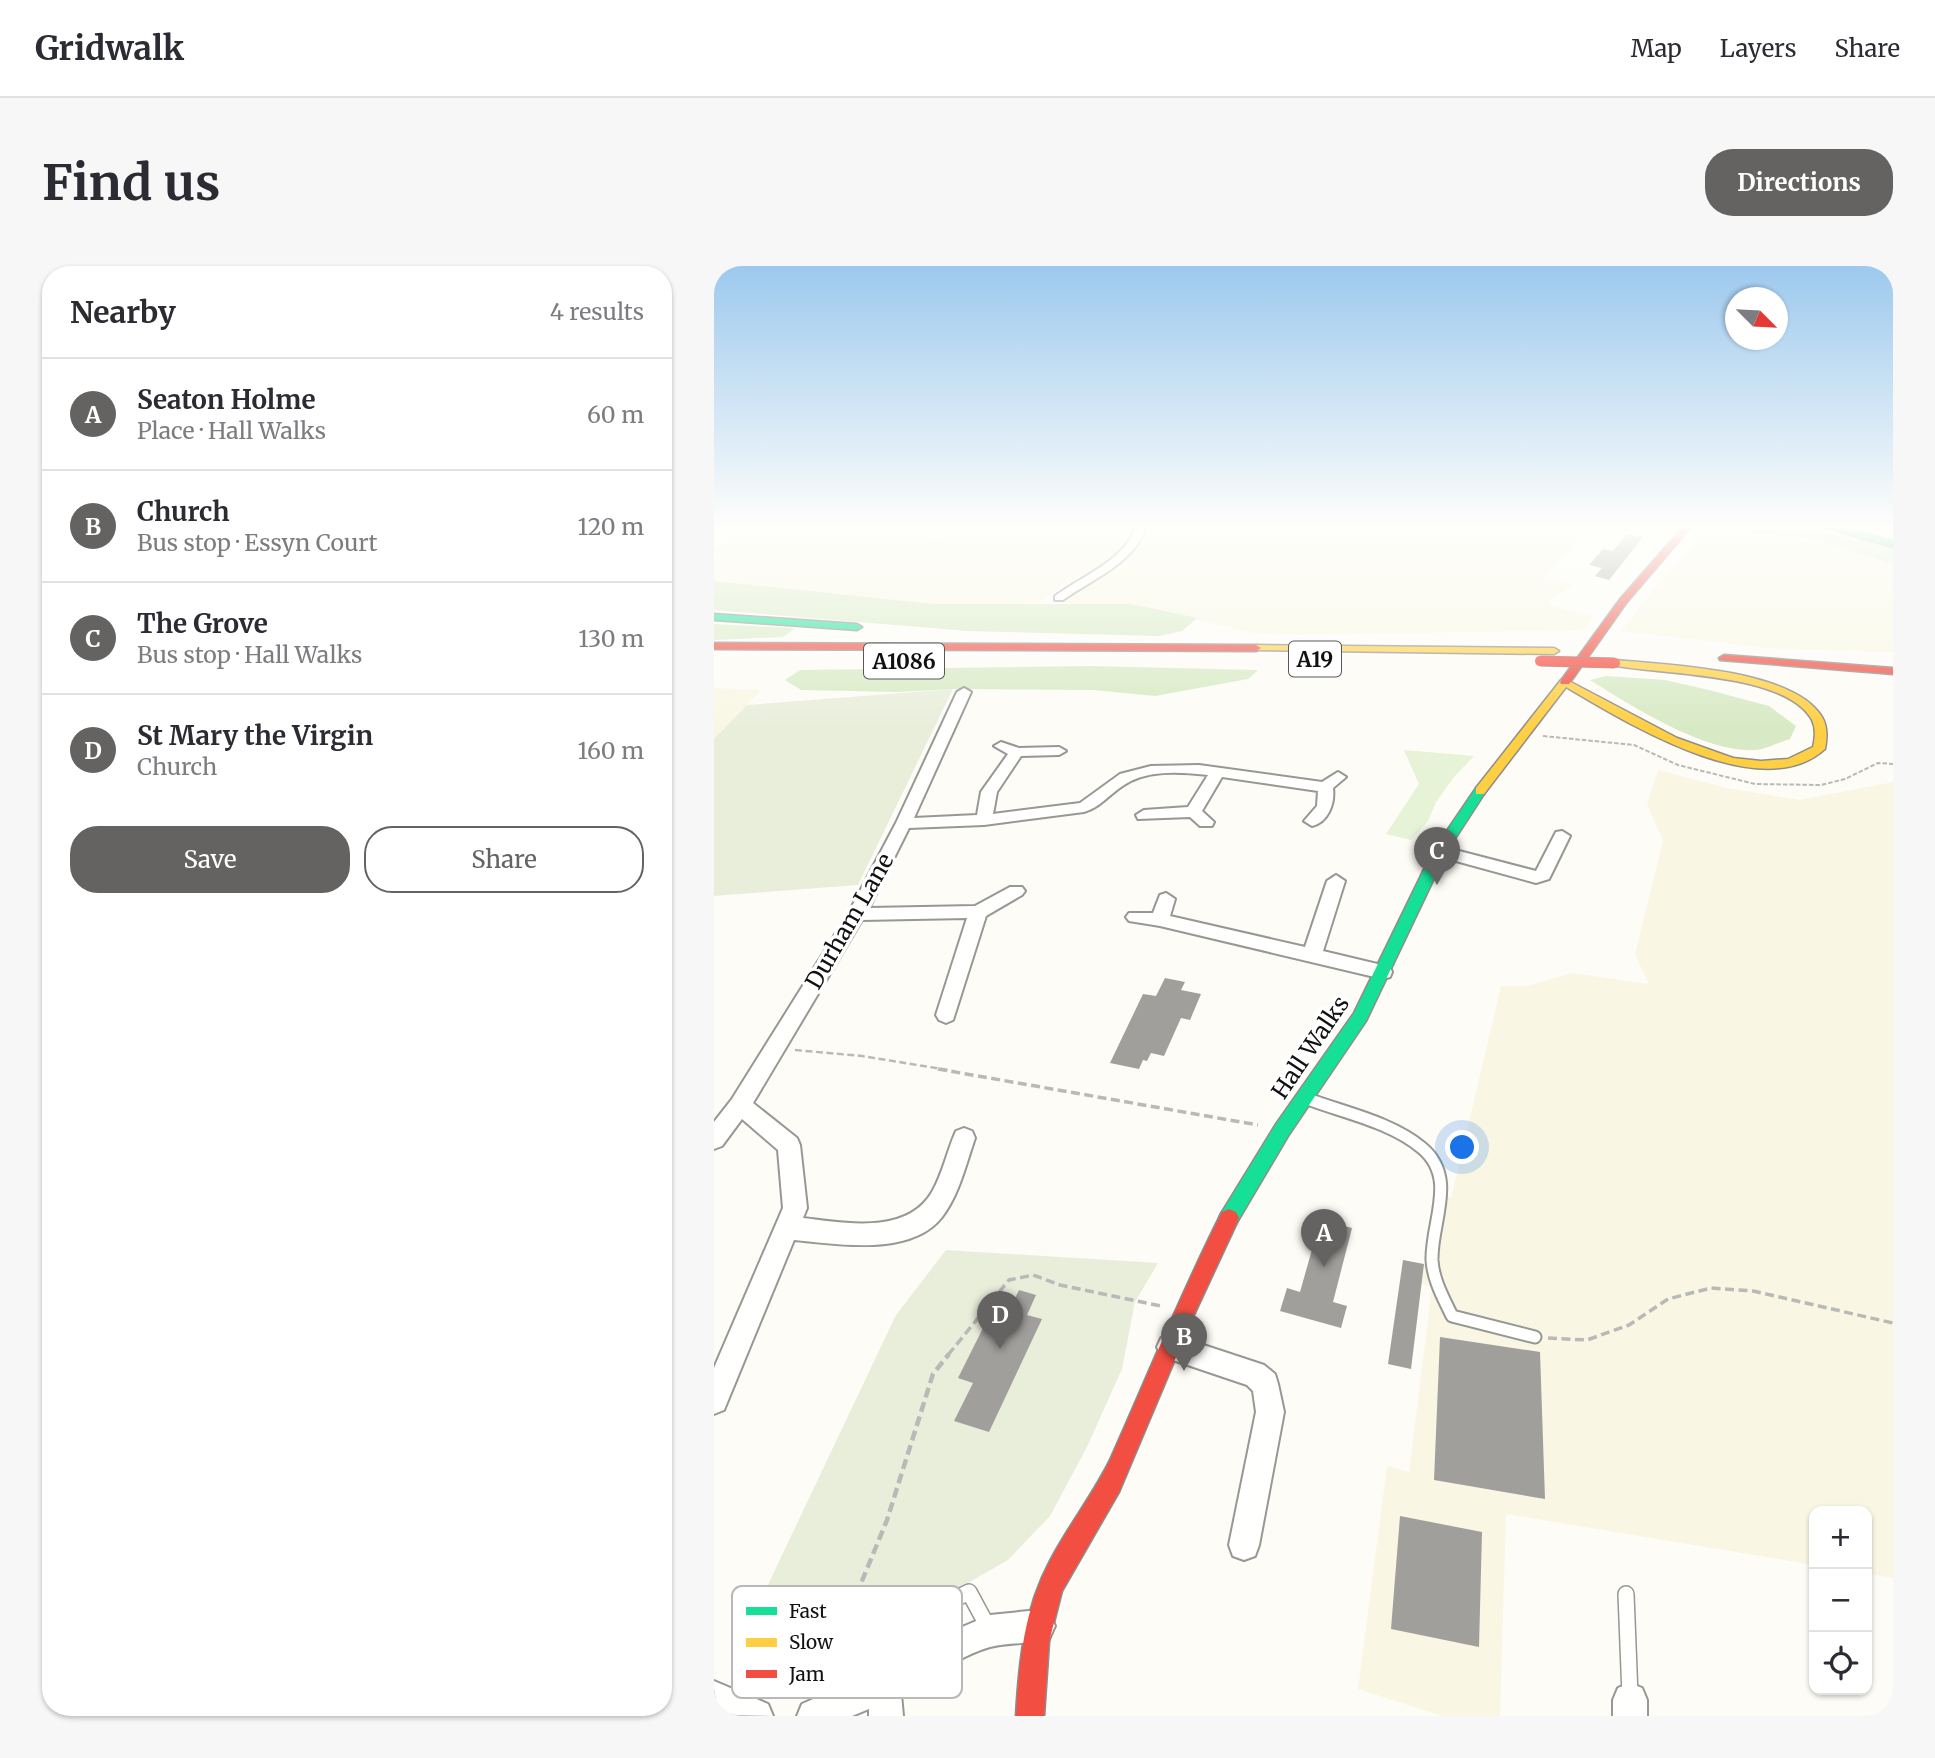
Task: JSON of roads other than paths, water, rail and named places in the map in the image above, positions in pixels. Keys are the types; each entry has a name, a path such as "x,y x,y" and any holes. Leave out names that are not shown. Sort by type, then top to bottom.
{"main road":[{"name":"Hall Walks","path":"1030,1716 1032,1669 1039,1626 1057,1574 1115,1474 1185,1311 1232,1212 1282,1130 1360,1017 1440,851 1490,777 1565,682 1629,595"},
{"name":"A1086","path":"714,617 940,635 1213,647"},
{"name":"A19","path":"714,646 1554,651 1893,680"},
{"path":"1614,658 1700,654 1893,659"},
{"name":"A1086","path":"829,663 1090,656"},
{"name":"A19","path":"714,657 1090,656 1540,661 1614,658 1893,671"},
{"path":"1565,682 1679,742 1716,756 1755,764 1785,763 1805,758 1819,749 1823,731 1819,719 1796,698 1781,691 1749,680 1614,658"}],"street":[{"path":"1059,598 1064,595"},
{"name":"Durham Lane","path":"714,1139 740,1105 857,914 904,822 964,692"},
{"path":"1001,746 1017,752 1059,751"},
{"path":"984,820 989,792 1017,752"},
{"path":"904,822 984,820 1084,807 1130,774 1152,769 1217,773 1325,787 1338,777"},
{"path":"1144,815 1199,817 1217,773"},
{"path":"1312,821 1323,812 1328,799 1325,787"},
{"path":"1440,851 1536,877 1543,875 1562,836"},
{"path":"1311,955 1336,881"},
{"path":"857,914 978,912 1016,891"},
{"path":"1160,920 1166,899"},
{"path":"946,1015 978,912"},
{"path":"1135,917 1160,920 1383,972"},
{"path":"714,1400 795,1208 789,1145 740,1105"},
{"path":"786,1228 874,1234 909,1228 929,1216 942,1194 964,1138"},
{"path":"1170,1347 1255,1374 1265,1384 1270,1412 1244,1545"},
{"path":"962,1643 990,1631 1039,1626"},
{"path":"714,1698 756,1716"},
{"path":"814,1716 885,1701"}],"lane":[{"path":"1304,1097 1405,1138 1432,1156 1443,1177 1432,1261 1437,1285 1452,1316 1535,1337"},
{"path":"962,1595 968,1592 990,1631"},
{"path":"1626,1594 1630,1708"}],"place":[{"name":"The Grove","path":"1437,885"},
{"name":"Seaton Holme","path":"1324,1267"},
{"name":"St Mary the Virgin","path":"1000,1349"},
{"name":"Church","path":"1184,1371"}]}
